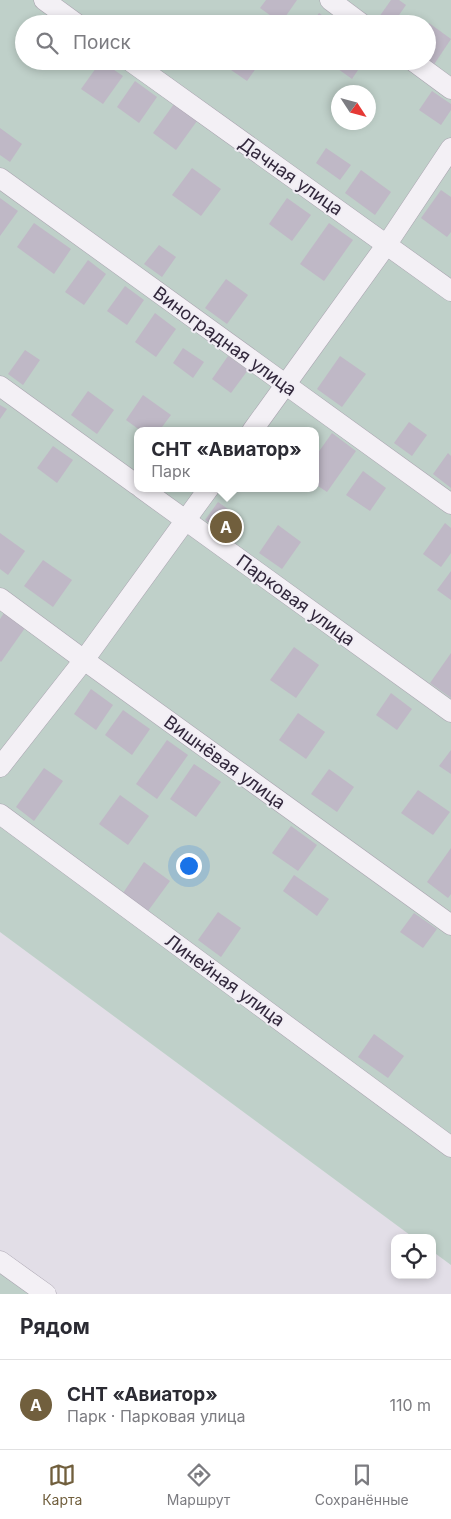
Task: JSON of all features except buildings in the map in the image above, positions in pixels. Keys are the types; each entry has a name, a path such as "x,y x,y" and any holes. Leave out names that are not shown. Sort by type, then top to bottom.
{"street":[{"path":"44,0 65,15"},
{"path":"330,0 350,15"},
{"name":"Дачная улица","path":"143,70 451,291"},
{"path":"425,70 451,89"},
{"path":"255,427 387,244 451,148"},
{"name":"Виноградная улица","path":"0,178 451,504"},
{"path":"0,386 134,483"},
{"name":"Парковая улица","path":"147,492 451,712"},
{"path":"0,768 84,660 206,492"},
{"name":"Вишнёвая улица","path":"0,598 451,925"},
{"name":"Линейная улица","path":"0,814 451,1147"},
{"path":"0,1261 46,1294"}],"shaded area":[{"path":"0,0 451,0 451,1265 436,1254 436,1234 409,1234 0,932"},
{"path":"0,1258 52,1294 0,1294"}],"place":[{"name":"СНТ «Авиатор»","path":"226,527"}]}
